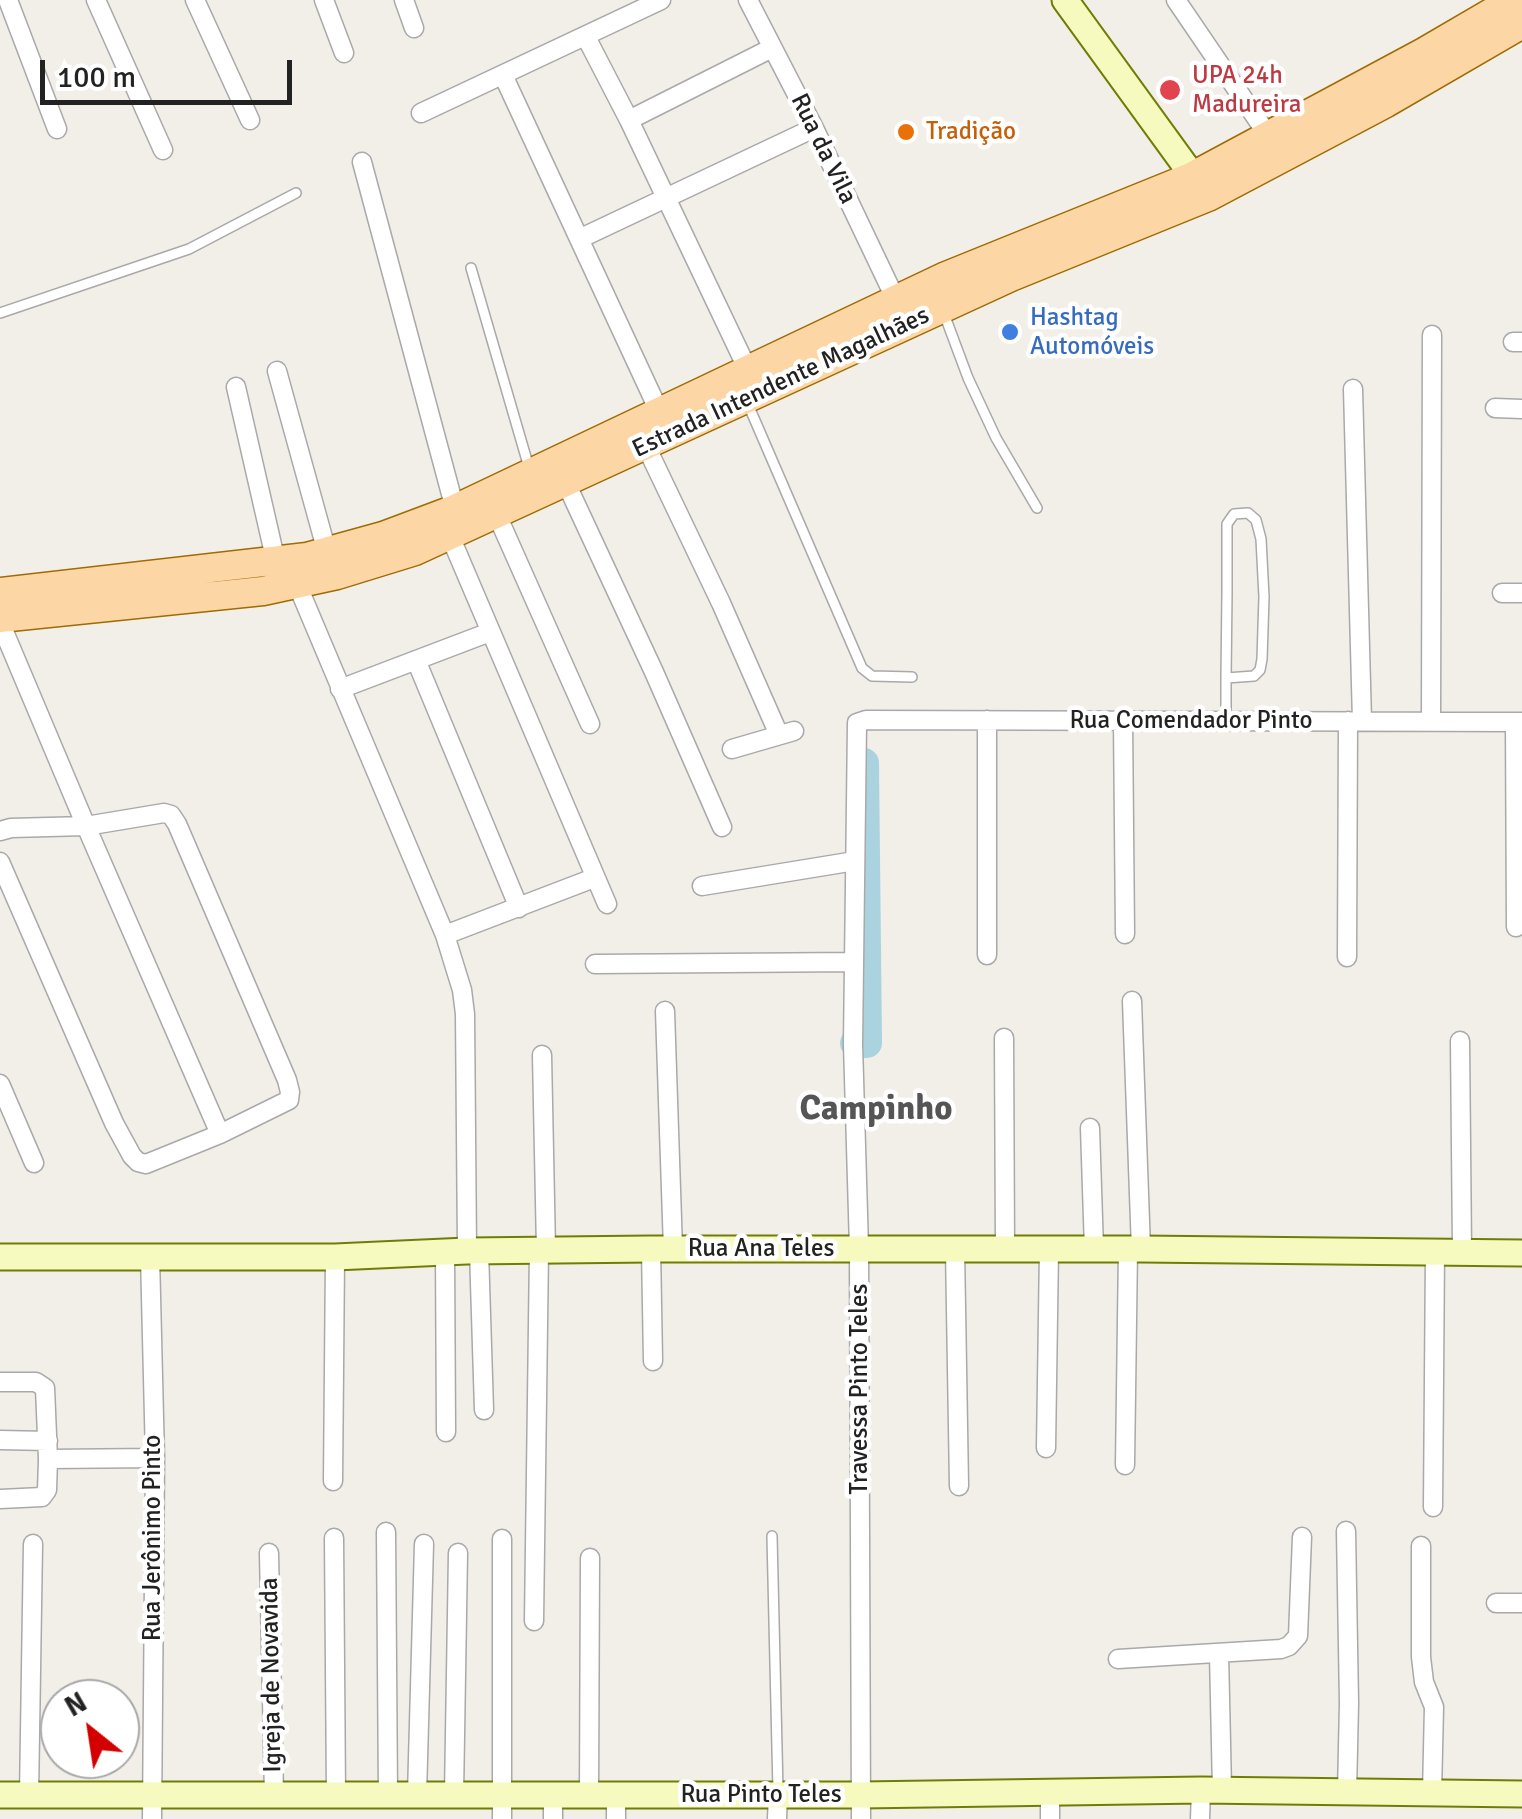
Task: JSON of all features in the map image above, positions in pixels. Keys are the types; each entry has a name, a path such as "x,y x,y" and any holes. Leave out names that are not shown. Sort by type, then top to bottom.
{"main road":[{"name":"Estrada Intendente Magalhães","path":"1277,148 1512,0"},
{"name":"Estrada Intendente Magalhães","path":"0,592 276,562 383,536 497,515 1011,277 1277,148 1386,104 1522,24"},
{"name":"Estrada Intendente Magalhães","path":"0,620 229,595 297,584 382,563 531,473 946,276 1200,187"}],"street":[{"path":"8,0 57,129"},
{"path":"96,0 163,150"},
{"path":"194,0 250,120"},
{"path":"324,0 344,52"},
{"path":"404,0 414,28"},
{"path":"421,113 662,0"},
{"name":"Rua da Vila","path":"748,0 896,300"},
{"path":"1065,0 1200,187"},
{"path":"1176,0 1277,148"},
{"path":"586,37 630,120 748,370"},
{"path":"630,120 772,48"},
{"path":"503,75 659,412"},
{"path":"579,239 814,128"},
{"path":"362,162 453,522 490,632 606,904"},
{"path":"1431,720 1432,335"},
{"path":"277,371 327,552"},
{"path":"236,387 276,562"},
{"path":"1347,957 1355,721 1353,389"},
{"path":"1495,408 1522,408"},
{"path":"645,444 786,733 732,749"},
{"path":"566,483 722,828"},
{"path":"497,515 590,724"},
{"path":"297,584 445,935 462,990 464,1251 446,1432"},
{"path":"1502,594 1522,594"},
{"path":"0,620 220,1134"},
{"path":"340,689 490,632"},
{"path":"416,660 519,908"},
{"path":"987,720 988,956"},
{"path":"1123,720 1125,934"},
{"name":"Rua Comendador Pinto","path":"860,721 1519,722"},
{"name":"Travessa Pinto Teles","path":"860,721 856,725 853,1044 859,1248 861,1807"},
{"path":"1516,927 1519,722"},
{"path":"0,831 172,815 290,1092 286,1104 146,1164 138,1162 114,1123 0,862"},
{"path":"702,886 854,861"},
{"path":"445,935 594,878"},
{"path":"595,964 854,962"},
{"path":"1126,1465 1134,1249 1132,1001"},
{"path":"653,1361 662,1249 665,1011"},
{"path":"1004,1038 1005,1250"},
{"path":"1460,1041 1462,1251"},
{"path":"534,1620 543,1250 542,1056"},
{"path":"1,1091 34,1162"},
{"path":"1090,1128 1094,1249"},
{"name":"Rua Ana Teles","path":"0,1257 334,1257 464,1251 859,1248 1522,1253"},
{"path":"1046,1448 1049,1249"},
{"path":"955,1250 960,1486"},
{"path":"1434,1507 1435,1250"},
{"path":"464,1251 484,1410"},
{"name":"Rua Jerônimo Pinto","path":"150,1256 155,1458 152,1808"},
{"path":"333,1481 334,1257"},
{"path":"0,1382 36,1382 46,1388 48,1450 48,1490 42,1496 0,1500"},
{"path":"0,1440 48,1450 155,1458"},
{"path":"1346,1531 1348,1793"},
{"path":"386,1532 388,1796"},
{"path":"334,1538 336,1796"},
{"path":"1118,1659 1282,1650 1295,1642 1302,1538"},
{"path":"502,1539 502,1807"},
{"path":"29,1796 33,1544"},
{"path":"417,1796 424,1544"},
{"path":"1421,1546 1420,1656 1424,1682 1434,1707 1432,1793"},
{"name":"Igreja de Novavida","path":"270,1553 274,1796"},
{"path":"454,1795 458,1553"},
{"path":"589,1795 590,1558"},
{"path":"1496,1602 1522,1603"},
{"path":"1200,1819 1211,1790 1219,1653"},
{"path":"1050,1792 1050,1819"},
{"name":"Rua Pinto Teles","path":"0,1796 152,1808 274,1796 454,1795 502,1807 553,1807 589,1795 616,1807 861,1807 1050,1792 1522,1794"}],"lane":[{"path":"0,314 174,255 296,193"},
{"path":"471,268 531,473"},
{"path":"942,308 996,438 1037,508"},
{"path":"746,400 862,668 872,676 912,677"},
{"path":"1226,678 1254,676 1262,659 1261,539 1256,520 1248,513 1234,514 1227,524 1226,678 1226,720"},
{"path":"772,1536 777,1806"}],"waterway":[{"path":"855,1043 867,1043 864,763"}],"place":[{"name":"UPA 24h Madureira","path":"1170,90"},
{"name":"Tradição","path":"906,132"},
{"name":"Hashtag Automóveis","path":"1010,332"}],"district":[{"name":"Campinho","path":"876,1110"}]}
